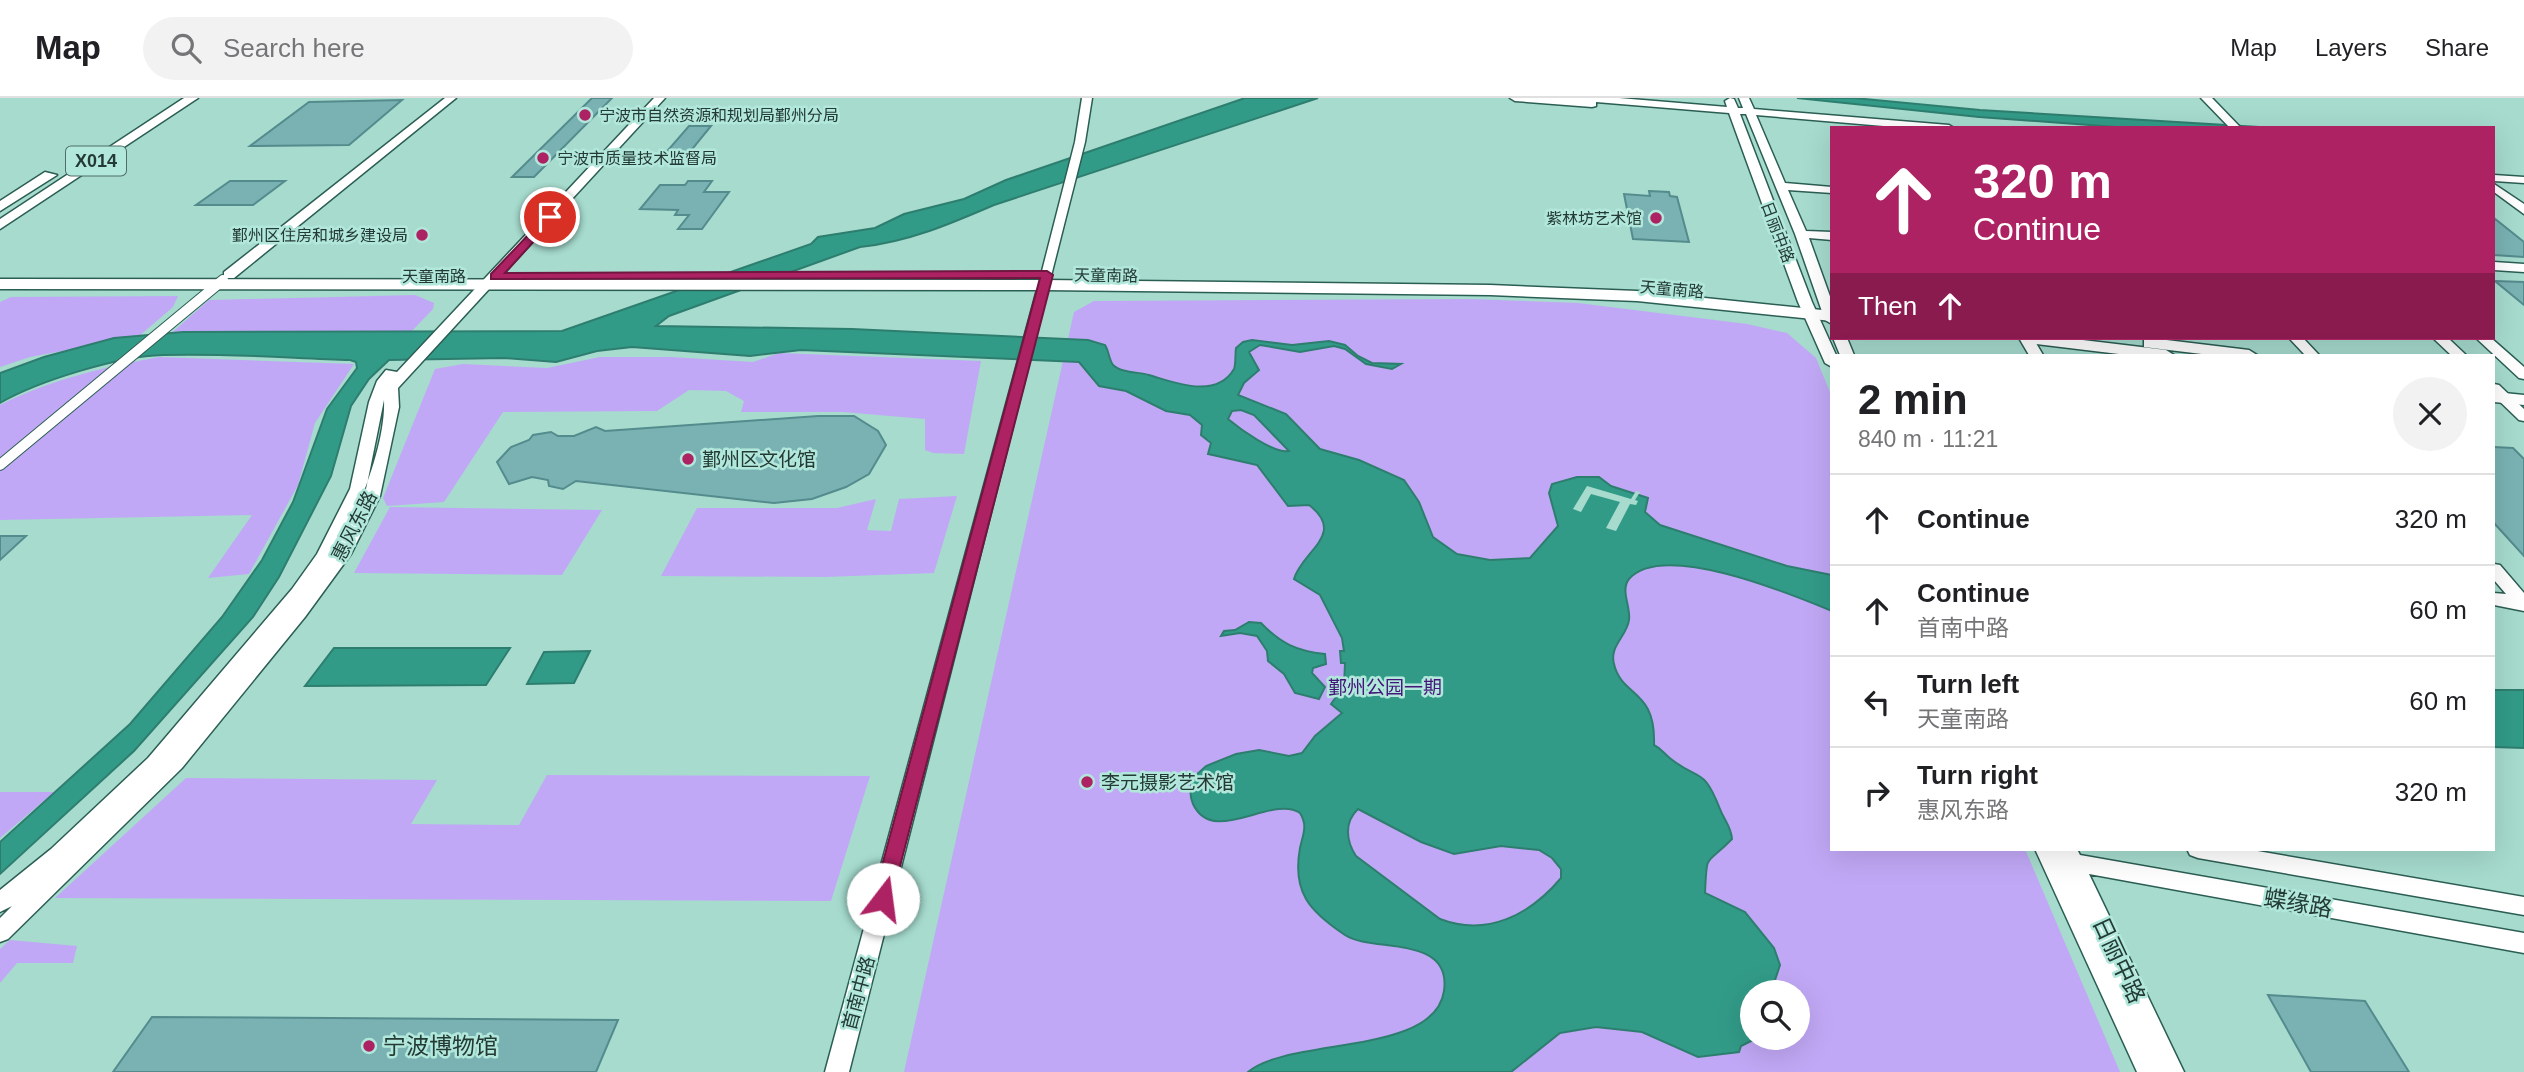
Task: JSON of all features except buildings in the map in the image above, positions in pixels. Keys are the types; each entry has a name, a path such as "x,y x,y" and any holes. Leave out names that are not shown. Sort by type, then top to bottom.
{"main road":[{"name":"X014","path":"0,206 170,98"},
{"name":"X014","path":"0,225 192,98"},
{"name":"天童南路","path":"0,275 229,275 704,285 1046,280"},
{"name":"天童南路","path":"485,281 800,276 1490,290 1637,296 1830,312"},
{"path":"0,284 216,286 485,281"},
{"path":"2043,340 2158,354"},
{"path":"2126,340 2241,354"},
{"path":"2496,392 2524,388"},
{"path":"2496,392 2524,400"}],"street":[{"path":"0,465 229,275 450,98"},
{"name":"惠风东路","path":"485,281 645,98"},
{"name":"惠风东路","path":"0,904 59,855 155,763 298,593 325,555 358,489 376,402 384,381 438,330 660,98"},
{"path":"1046,280 1080,142 1087,98"},
{"path":"1515,98 1732,108"},
{"path":"1582,98 1732,108 1751,114 1862,126"},
{"name":"日丽中路","path":"1744,98 1801,234 1830,312"},
{"path":"2206,98 2235,126"},
{"name":"日丽中路","path":"1732,108 1807,308 1830,359"},
{"path":"1751,114 1921,126"},
{"path":"2495,172 2524,174"},
{"path":"2495,178 2524,180"},
{"path":"1781,187 1830,190"},
{"path":"2495,188 2524,210"},
{"path":"1801,234 1830,236"},
{"path":"2495,266 2524,268"},
{"name":"首南中路","path":"837,1072 1046,280"},
{"path":"2298,340 2311,354"},
{"path":"2442,340 2458,354"},
{"path":"2485,340 2524,375"},
{"name":"惠风东路","path":"0,932 175,763 338,561 372,496 392,407 391,387 405,363"},
{"path":"2496,392 2524,416"},
{"path":"2495,570 2523,603"},
{"path":"2495,599 2523,603"},
{"name":"蝶缘路","path":"2208,851 2524,906"},
{"name":"日丽中路","path":"2059,854 2149,1072"},
{"name":"日丽中路","path":"2059,854 2172,1072"},
{"name":"蝶缘路","path":"2059,854 2524,943"}],"green space":[{"path":"415,295 434,303 433,309 411,332 168,336 209,300"},
{"path":"178,296 173,307 138,337 30,357 0,367 0,302 11,297"},
{"name":"鄞州公园一期","path":"1470,299 1578,303 1747,324 1787,333 1816,358 1830,392 1830,851 2026,851 2120,1072 904,1072 1074,312 1094,301"},
{"path":"779,353 981,361 964,454 933,453 925,450 925,419 843,412 741,412 744,401 726,391 689,390 657,411 503,412 444,502 387,506 383,498 435,369 463,364 547,368 600,357 671,357 753,362"},
{"path":"159,357 354,364 315,423 298,485 249,574 208,578 252,515 0,520 0,405 38,388 78,375"},
{"path":"957,496 934,573 825,577 661,576 697,508 837,508 876,499 867,530 891,531 899,499"},
{"path":"390,507 602,510 562,575 354,573"},
{"path":"547,775 870,776 831,901 55,898 186,778 437,780 411,824 519,825"},
{"path":"0,792 54,792 0,838"},
{"path":"10,940 77,946 73,963 17,963 0,983 0,949"}],"shaded area":[{"path":"1245,98 1318,98 994,205 928,231 878,245 860,247 669,316 656,326 852,329 1088,340 1105,345 1116,368 1194,386 1216,384 1226,378 1234,369 1236,348 1243,342 1252,340 1292,345 1329,341 1345,345 1372,363 1401,364 1392,369 1366,364 1345,349 1334,346 1300,352 1260,345 1249,352 1259,370 1244,383 1238,395 1286,414 1320,449 1359,460 1404,480 1419,502 1433,537 1457,554 1490,560 1530,558 1558,526 1549,493 1552,484 1577,477 1599,477 1611,486 1648,498 1645,512 1660,525 1787,566 1830,575 1830,610 1729,574 1698,568 1670,565 1646,569 1629,579 1625,588 1629,620 1614,652 1618,675 1650,713 1654,745 1705,780 1730,830 1732,839 1707,864 1705,893 1745,912 1774,948 1780,965 1775,980 1740,980 1739,1052 1698,1057 1642,1032 1596,1027 1560,1033 1511,1072 1248,1072 1268,1061 1389,1036 1415,1026 1435,1012 1444,991 1443,973 1436,961 1423,953 1357,940 1345,935 1313,909 1301,889 1299,877 1298,863 1304,826 1300,813 1288,809 1274,810 1228,821 1214,821 1202,816 1193,804 1191,787 1194,777 1206,766 1236,754 1259,750 1289,756 1302,753 1315,736 1342,713 1331,704 1344,686 1345,663 1341,663 1340,651 1344,651 1342,638 1320,595 1294,579 1323,534 1324,525 1320,515 1309,505 1288,506 1257,465 1208,454 1211,443 1201,435 1202,425 1190,415 1166,411 1126,391 1099,386 1079,362 801,350 750,356 632,347 597,351 556,362 504,358 389,360 369,379 351,406 331,476 279,577 253,617 134,751 0,874 0,842 130,724 222,617 262,560 293,502 327,409 357,368 356,362 350,360 210,355 145,356 79,371 35,386 0,403 0,373 44,357 114,338 183,332 562,331 811,244 818,237 875,228 904,214 964,199 1006,180","holes":["1241,410 1254,415 1289,451 1266,445 1228,419 1232,411","1358,809 1421,842 1454,854 1501,846 1539,850 1552,858 1561,869 1561,878 1536,903 1506,919 1491,924 1457,924 1440,919 1356,856 1350,844 1350,820"]},
{"path":"1797,98 1854,98 1980,110 2243,126 2102,126 1979,117"},
{"path":"1249,622 1261,623 1282,641 1297,648 1325,654 1326,664 1313,668 1312,673 1325,687 1319,699 1295,693 1284,674 1268,661 1267,651 1257,636 1240,633 1221,636 1224,631 1235,630"},
{"path":"334,648 510,648 486,685 305,686"},
{"path":"590,651 574,683 527,684 544,652"},
{"path":"2495,690 2524,690 2524,748 2495,747"}],"pier":[{"path":"1587,486 1631,499 1636,491 1640,492 1635,500 1638,501 1636,505 1630,504 1616,531 1606,528 1620,502 1591,494 1581,512 1573,509"}],"place":[{"name":"宁波市自然资源和规划局鄞州分局","path":"585,115"},
{"name":"宁波市质量技术监督局","path":"543,158"},
{"name":"紫林坊艺术馆","path":"1656,218"},
{"name":"鄞州区住房和城乡建设局","path":"422,235"},
{"name":"鄞州区文化馆","path":"688,459"},
{"name":"李元摄影艺术馆","path":"1087,782"},
{"name":"宁波博物馆","path":"369,1046"}],"route":[{"path":"550,217 495,276 1047,275 883,899"}]}
